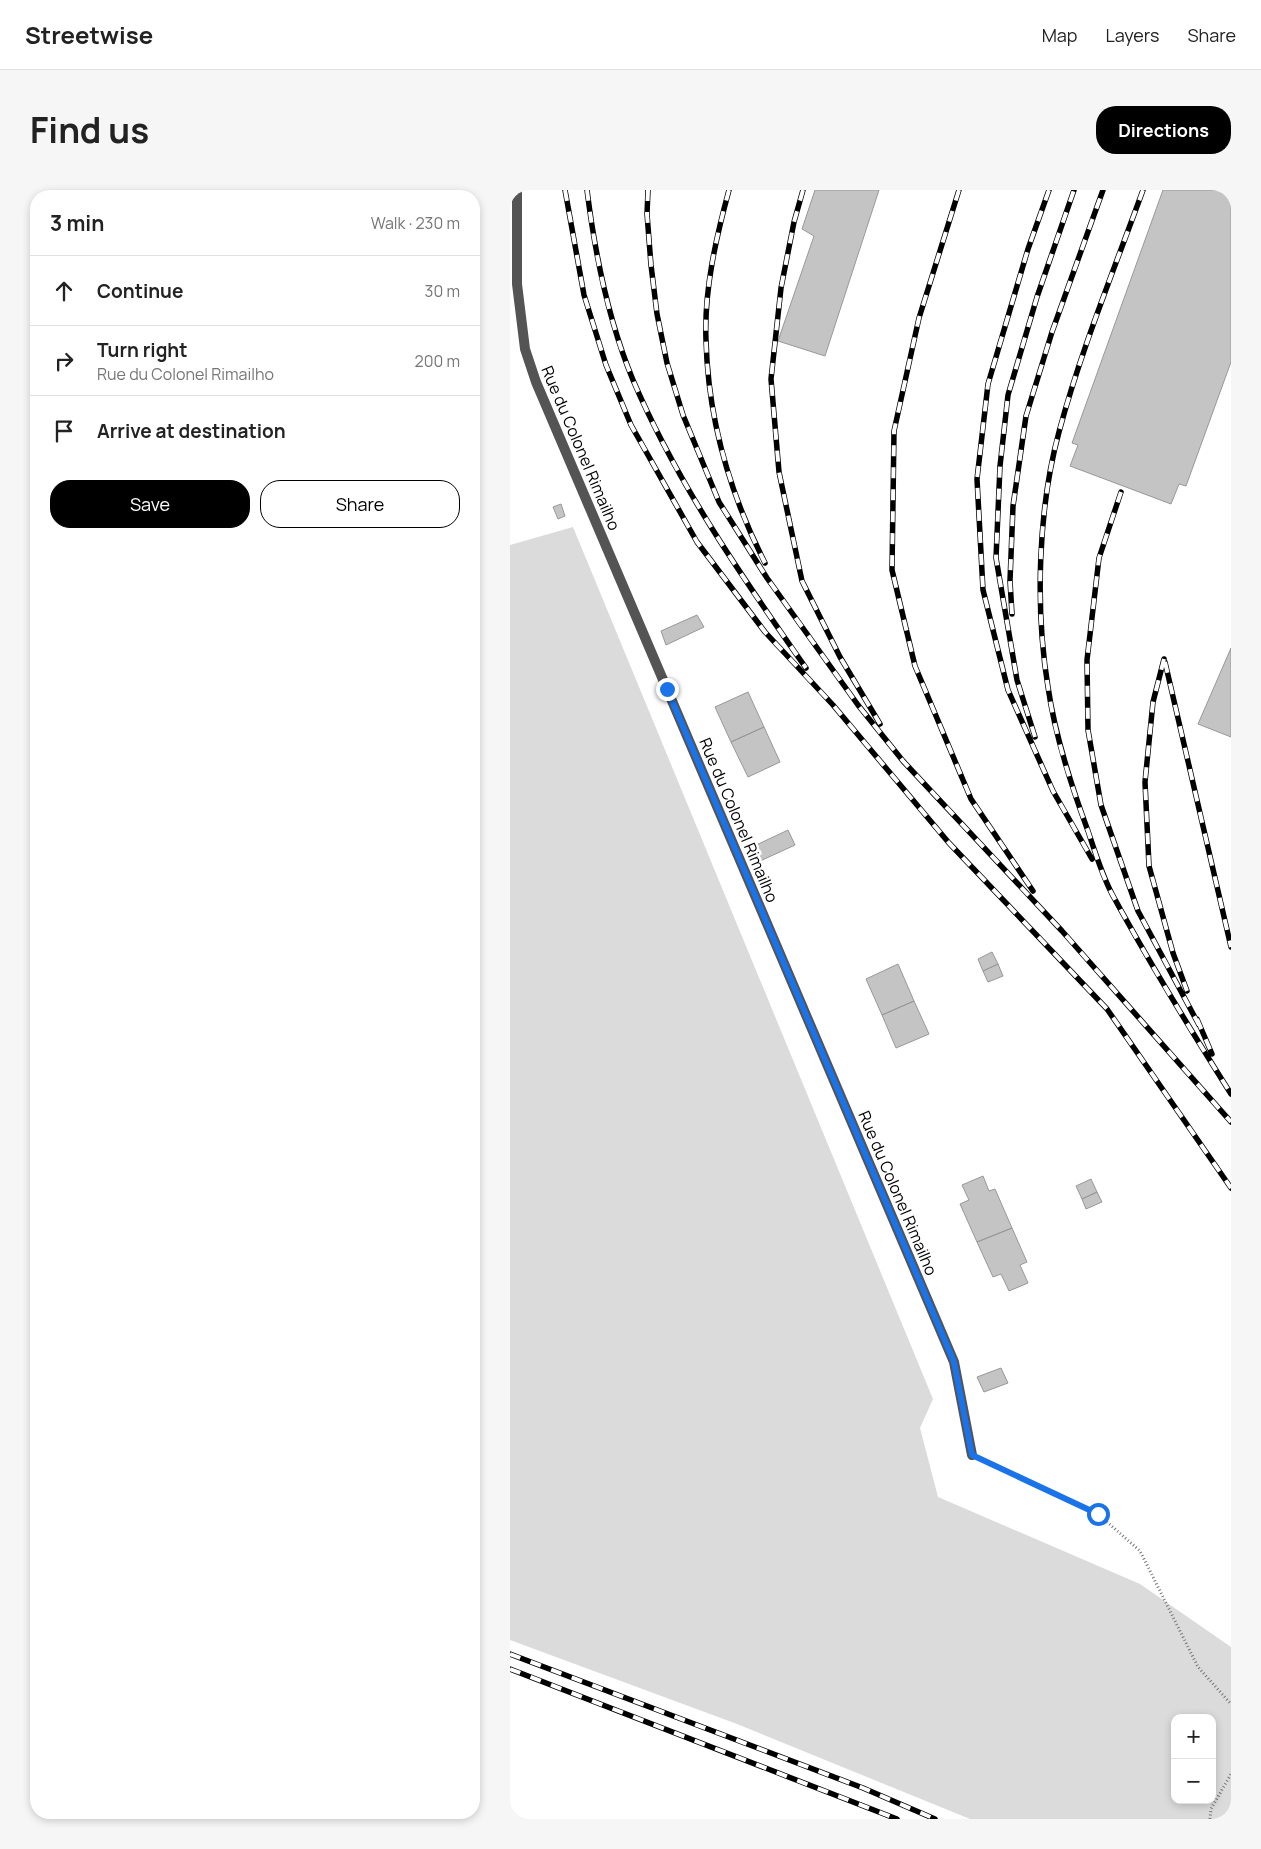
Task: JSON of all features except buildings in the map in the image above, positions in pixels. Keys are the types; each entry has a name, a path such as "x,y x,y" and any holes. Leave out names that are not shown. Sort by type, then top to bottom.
{"street":[{"name":"Rue du Colonel Rimailho","path":"517,190 518,284 525,349 536,382 954,1362 972,1455"}],"path":[{"path":"972,1455 1098,1514 1140,1550 1198,1667 1231,1704"},
{"path":"1210,1819 1211,1809 1231,1774"}],"shaded area":[{"path":"573,527 933,1399 920,1428 938,1497 1140,1584 1231,1647 1231,1819 970,1819 737,1724 510,1640 510,545"}],"railway":[{"path":"565,190 584,295 606,365 631,425 697,542 765,632 833,705 949,843 1107,1009 1231,1188"},
{"path":"587,190 598,262 616,334 633,380 650,418 712,528 806,668"},
{"path":"648,190 647,214 651,265 657,314 667,363 683,415 719,502 767,578 858,705 903,761 1062,931 1231,1122"},
{"path":"729,190 715,245 709,283 706,321 708,369 716,427 731,483 752,537 765,563"},
{"path":"803,190 794,222 781,288 771,379 779,472 802,581 840,657 880,724"},
{"path":"959,190 919,318 894,431 892,570 915,666 971,799 1033,891"},
{"path":"1049,190 1028,249 988,384 977,479 983,590 1008,690 1053,791 1092,859"},
{"path":"1035,737 1017,680 996,558 1000,466 1008,395 1037,297 1074,190"},
{"path":"1012,614 1010,581 1013,506 1026,416 1052,332 1103,190"},
{"path":"1143,190 1077,371 1052,462 1043,526 1041,559 1041,625 1044,657 1059,742 1105,879 1155,970 1231,1094"},
{"path":"1121,492 1099,558 1087,660 1088,730 1101,805 1138,911 1199,1025"},
{"path":"1164,659 1153,702 1145,782 1149,866 1173,953 1187,991"},
{"path":"1165,662 1231,947"},
{"path":"1197,1019 1212,1054"},
{"path":"510,1654 863,1788 935,1819"},
{"path":"510,1669 897,1819"}],"route":[{"path":"667,689 954,1362 972,1455 1098,1514"}]}
